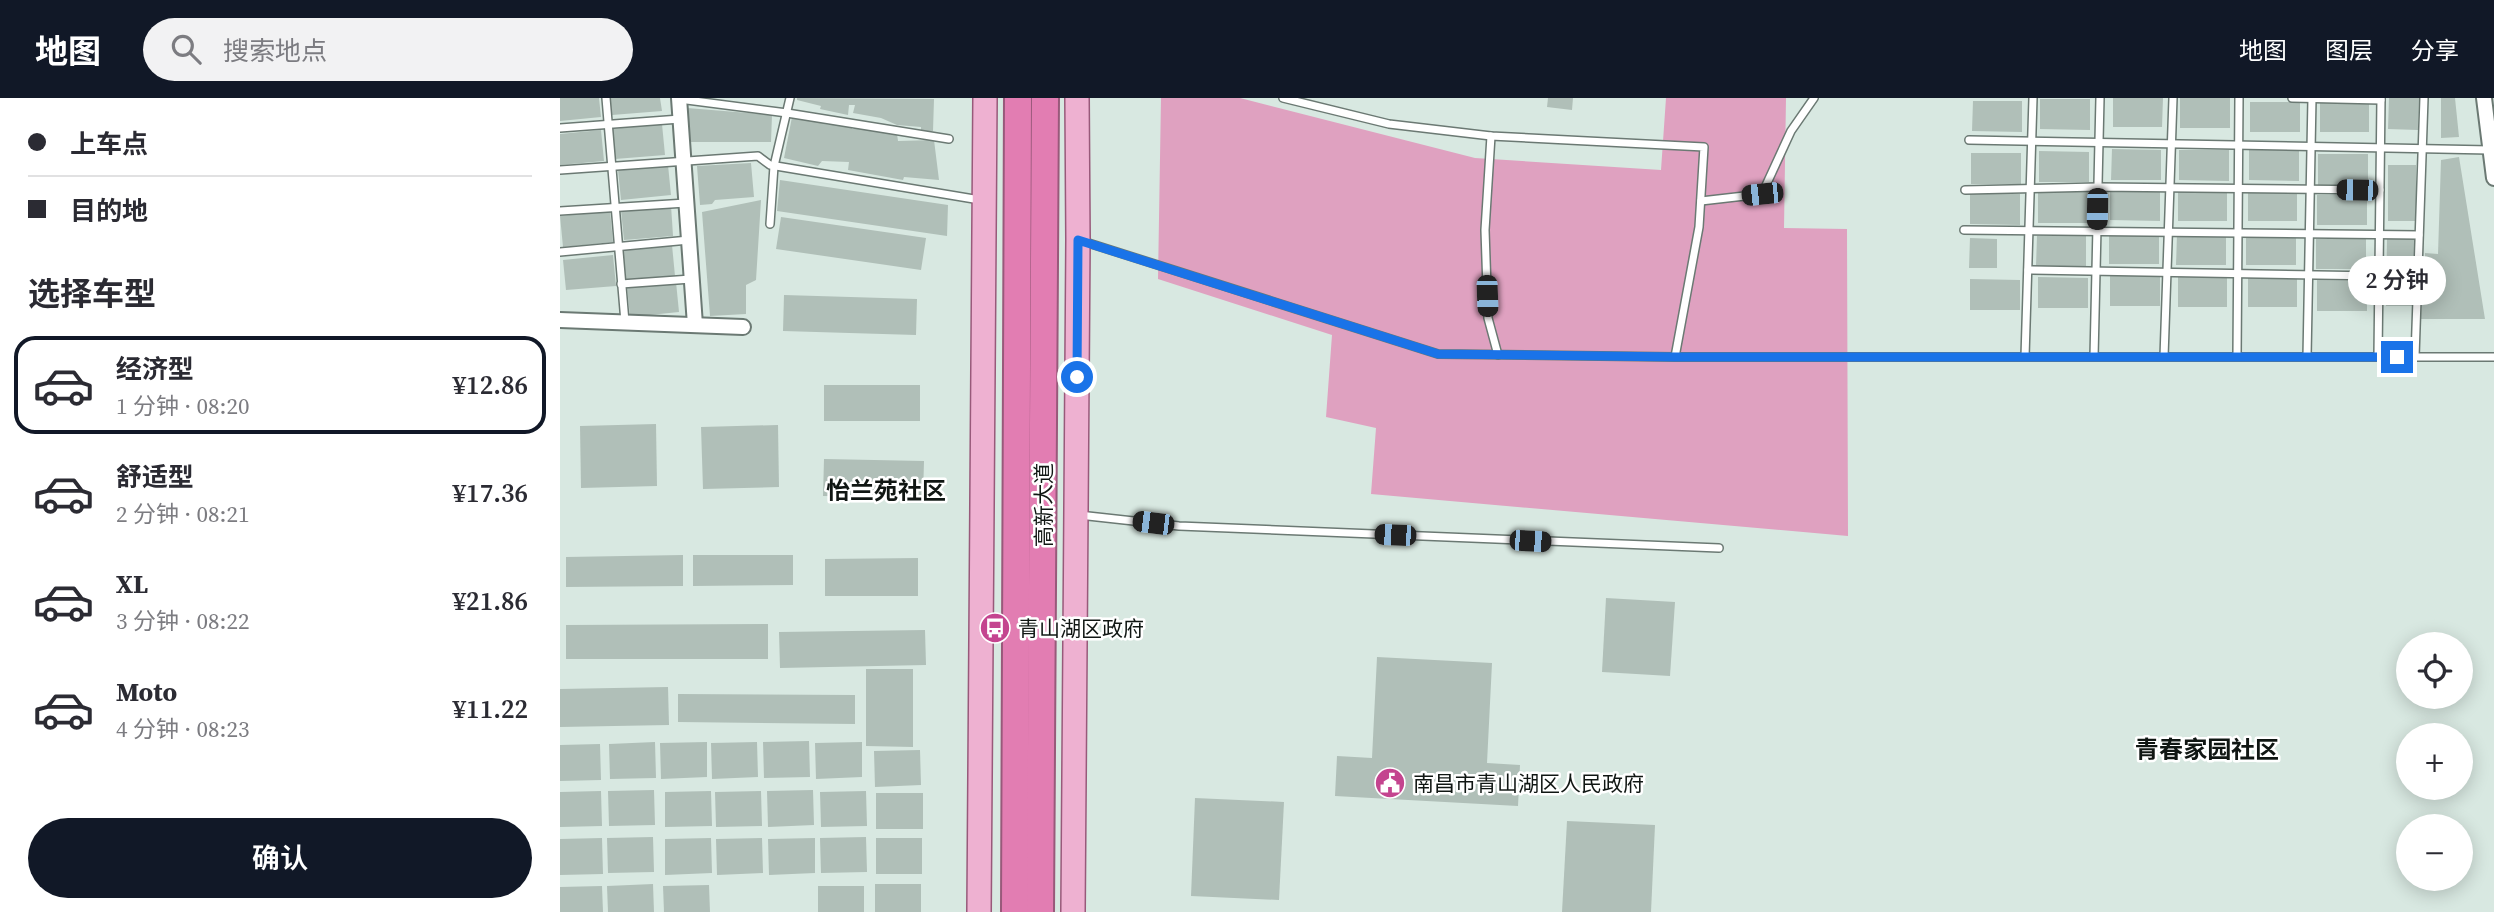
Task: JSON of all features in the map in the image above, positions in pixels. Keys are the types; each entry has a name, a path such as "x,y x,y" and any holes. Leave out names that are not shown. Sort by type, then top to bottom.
{"highway":[{"name":"高新大道","path":"1015,912 1018,98"},
{"name":"高新大道","path":"1040,912 1045,98"}],"main road":[{"path":"979,912 985,98"},
{"path":"1073,912 1077,98"}],"street":[{"path":"679,98 695,325"},
{"path":"2484,98 2494,178"},
{"path":"560,320 743,327"}],"lane":[{"path":"606,98 625,323"},
{"path":"679,98 949,139"},
{"path":"770,224 774,166 790,98"},
{"path":"1283,98 1389,124 1491,136 1704,147 1699,227 1675,357"},
{"path":"1701,201 1762,194 1791,131 1814,98"},
{"path":"2025,357 2033,98"},
{"path":"2094,357 2100,98"},
{"path":"2164,357 2173,98"},
{"path":"2237,357 2239,98"},
{"path":"2292,98 2381,99 2378,357"},
{"path":"2308,357 2312,98"},
{"path":"2415,357 2424,98"},
{"path":"560,128 680,119"},
{"path":"1491,136 1485,230 1488,318 1498,355"},
{"path":"1969,140 2490,150"},
{"path":"560,170 758,156 774,166 984,200"},
{"path":"1965,190 2098,187 2380,190"},
{"path":"560,211 686,203"},
{"path":"1964,230 2419,234"},
{"path":"560,252 689,240"},
{"path":"1078,240 1438,354 1675,357 2494,357"},
{"path":"2028,270 2379,276"},
{"path":"621,285 691,279"},
{"path":"1075,514 1179,526 1719,548"}],"shaded area":[{"path":"1161,98 1240,98 1475,158 1661,170 1666,98 1786,98 1784,228 1847,229 1848,536 1371,494 1376,428 1326,417 1332,335 1158,279"}],"building":[{"path":"560,98 599,98 601,117 560,121"},
{"path":"610,98 660,98 662,111 612,115"},
{"path":"797,98 934,99 933,131 921,131 921,127 897,125 881,118 853,113 855,105 849,105 848,115 820,109 821,106"},
{"path":"1548,98 1573,98 1572,110 1547,107"},
{"path":"2113,98 2163,98 2162,127 2113,127"},
{"path":"2180,98 2230,98 2230,128 2180,128"},
{"path":"2389,98 2419,98 2418,130 2388,129"},
{"path":"2441,98 2455,98 2459,137 2441,138"},
{"path":"2040,99 2090,99 2090,130 2040,129"},
{"path":"1973,101 2022,101 2022,132 1972,131"},
{"path":"2250,102 2300,102 2300,132 2250,132"},
{"path":"2320,102 2369,102 2369,132 2320,132"},
{"path":"687,108 772,115 771,142 687,142"},
{"path":"792,117 823,120 823,124 852,126 852,129 872,129 897,134 898,141 934,140 939,180 904,177 903,180 848,170 849,162 822,161 818,166 784,158"},
{"path":"662,124 665,155 615,159 612,129"},
{"path":"601,130 604,161 560,165 560,134"},
{"path":"2112,149 2161,150 2161,180 2111,180"},
{"path":"2179,150 2229,150 2229,181 2179,180"},
{"path":"2249,150 2299,150 2299,181 2249,180"},
{"path":"2039,151 2089,152 2089,182 2039,182"},
{"path":"1971,153 2021,153 2021,184 1971,184"},
{"path":"2318,154 2368,154 2368,185 2318,185"},
{"path":"2459,157 2485,319 2420,319 2421,301 2438,296 2438,274 2425,274 2425,253 2438,254 2441,160"},
{"path":"751,163 754,197 715,200 712,204 700,205 697,166"},
{"path":"668,165 671,195 621,200 618,170"},
{"path":"2388,165 2416,165 2416,221 2388,221"},
{"path":"780,180 948,205 947,236 777,211"},
{"path":"2110,190 2160,190 2160,221 2110,220"},
{"path":"2178,190 2227,191 2227,221 2178,221"},
{"path":"2248,190 2297,191 2297,221 2248,221"},
{"path":"2038,192 2088,192 2088,223 2038,223"},
{"path":"1970,194 2020,194 2020,225 1970,224"},
{"path":"2317,195 2367,195 2367,225 2317,225"},
{"path":"761,200 756,280 746,285 746,314 710,316 702,212"},
{"path":"671,205 673,236 624,240 621,210"},
{"path":"610,211 613,242 563,247 560,216"},
{"path":"781,217 926,238 921,270 776,249"},
{"path":"2109,234 2159,234 2159,264 2109,264"},
{"path":"2177,234 2226,235 2226,265 2176,265"},
{"path":"2246,234 2296,235 2296,265 2246,265"},
{"path":"2037,236 2086,236 2086,267 2036,266"},
{"path":"1970,238 1997,239 1997,268 1969,268"},
{"path":"2387,238 2414,239 2413,306 2386,306"},
{"path":"2316,239 2366,239 2366,269 2316,269"},
{"path":"672,245 675,276 626,281 623,250"},
{"path":"613,255 616,286 566,290 563,260"},
{"path":"2110,275 2160,276 2160,306 2110,306"},
{"path":"2178,276 2227,276 2227,307 2178,307"},
{"path":"2248,276 2297,276 2297,307 2248,307"},
{"path":"2038,277 2088,278 2088,308 2038,308"},
{"path":"1970,279 2020,280 2020,310 1970,310"},
{"path":"2317,280 2367,281 2367,311 2317,311"},
{"path":"676,282 679,312 630,317 627,287"},
{"path":"784,295 917,299 916,335 783,331"},
{"path":"824,385 920,385 920,421 824,421"},
{"path":"656,424 657,486 581,488 580,426"},
{"path":"778,425 779,487 703,489 701,427"},
{"path":"824,459 924,461 923,497 823,496"},
{"path":"683,555 683,586 566,587 566,557"},
{"path":"693,555 793,555 793,585 693,586"},
{"path":"918,558 918,596 825,596 825,559"},
{"path":"1606,598 1675,602 1670,676 1602,672"},
{"path":"768,624 768,659 566,659 566,625"},
{"path":"925,630 926,665 780,668 779,632"},
{"path":"1377,657 1492,663 1487,763 1520,765 1518,806 1335,796 1337,756 1372,758"},
{"path":"866,669 913,669 913,747 866,746"},
{"path":"668,687 669,725 560,727 560,689"},
{"path":"678,694 855,695 855,724 678,722"},
{"path":"809,741 810,777 764,778 763,742"},
{"path":"655,742 656,778 610,779 609,744"},
{"path":"707,742 707,777 661,779 660,743"},
{"path":"757,742 758,777 712,779 711,743"},
{"path":"862,742 862,777 816,779 815,743"},
{"path":"600,744 601,780 560,781 560,745"},
{"path":"920,750 921,785 875,787 874,751"},
{"path":"654,790 655,825 609,826 608,791"},
{"path":"813,790 814,825 768,827 767,791"},
{"path":"601,791 602,826 560,827 560,792"},
{"path":"711,791 712,826 665,827 665,792"},
{"path":"761,791 762,826 716,827 715,792"},
{"path":"866,791 867,826 821,827 820,792"},
{"path":"876,793 923,793 923,829 876,829"},
{"path":"1195,798 1284,802 1279,900 1191,896"},
{"path":"1567,821 1655,825 1651,912 1562,912"},
{"path":"653,837 654,872 608,873 607,838"},
{"path":"866,837 867,872 821,873 820,838"},
{"path":"602,838 603,874 560,875 560,839"},
{"path":"711,838 712,873 665,875 665,839"},
{"path":"762,838 763,873 717,875 716,839"},
{"path":"815,838 815,873 769,875 768,839"},
{"path":"876,838 922,838 922,874 876,874"},
{"path":"653,884 654,912 608,912 607,886"},
{"path":"875,884 921,884 921,912 875,912"},
{"path":"709,885 710,912 664,912 663,886"},
{"path":"602,886 603,912 560,912 560,887"},
{"path":"818,886 864,886 864,912 818,912"}],"place":[{"name":"青山湖区政府","path":"995,628"},
{"name":"南昌市青山湖区人民政府","path":"1390,783"}],"district":[{"name":"怡兰苑社区","path":"886,490"},
{"name":"青春家园社区","path":"2207,749"}],"route":[{"path":"1077,377 1078,240 1438,354 1675,357 2397,357"}]}
